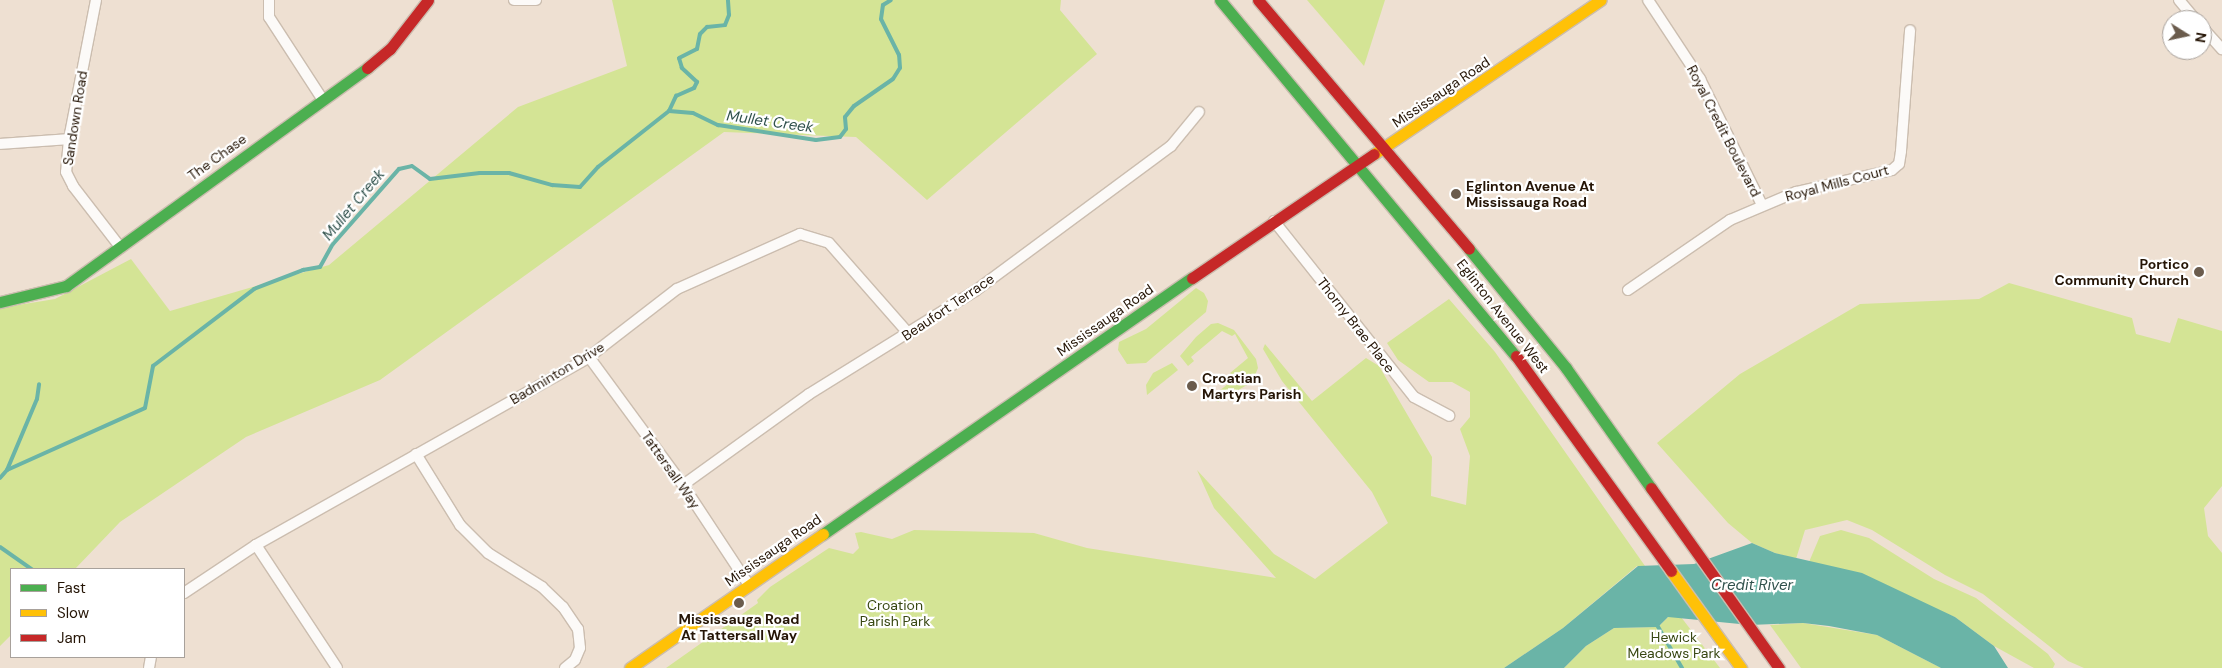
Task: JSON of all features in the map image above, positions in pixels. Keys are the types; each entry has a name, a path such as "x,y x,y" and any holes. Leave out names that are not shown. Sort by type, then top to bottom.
{"main road":[{"name":"The Chase","path":"0,302 66,286 122,248 223,170 323,100 390,49 428,0"},
{"name":"Eglinton Avenue West","path":"1220,0 1360,163 1496,328 1741,668"},
{"name":"Eglinton Avenue West","path":"1258,0 1385,148 1566,368 1778,668"},
{"name":"Mississauga Road","path":"630,668 1274,221 1385,148 1601,0"}],"street":[{"name":"Sandown Road","path":"96,0 69,139 66,172 73,186 122,248"},
{"path":"269,0 269,17 323,100"},
{"path":"514,0 536,0"},
{"name":"Royal Credit Boulevard","path":"1628,290 1730,220 1762,206 1700,79 1648,0"},
{"path":"2179,0 2188,10"},
{"name":"Royal Mills Court","path":"1762,206 1796,192 1892,170 1899,164 1910,30"},
{"path":"2212,38 2222,49"},
{"name":"Beaufort Terrace","path":"683,485 809,394 976,291 1171,146 1199,112"},
{"path":"0,144 69,139"},
{"name":"Thorny Brae Place","path":"1274,221 1414,398 1450,416"},
{"name":"Badminton Drive","path":"185,592 256,545 589,357 677,289 800,234 829,243 909,334"},
{"name":"Tattersall Way","path":"589,357 683,485 749,585"},
{"path":"416,454 460,525 488,553 542,587 563,607 578,629 580,648 574,660 565,668"},
{"path":"256,545 337,668"}],"green space":[{"path":"612,0 1061,0 1060,10 1097,54 927,200 856,137 724,132 380,380 246,437 120,522 76,568 10,568 10,636 0,646 0,308 55,299 131,259 170,311 329,265 518,107 627,66"},
{"path":"1307,0 1385,0 1364,66"},
{"path":"2009,283 2132,318 2136,334 2170,343 2178,318 2222,331 2222,486 2204,508 2208,536 2222,553 2222,668 2084,668 2068,661 1983,594 1945,575 1872,530 1847,520 1805,530 1796,559 1775,553 1752,543 1728,523 1657,443 1740,374 1860,304 1979,299"},
{"path":"1196,288 1204,293 1208,301 1206,312 1146,363 1127,364 1118,350 1119,342 1146,329"},
{"name":"Croation Parish Park","path":"1449,299 1495,352 1645,566 1637,566 1563,628 1504,668 666,668 758,603 757,600 770,587 829,548 853,554 859,548 855,533 861,532 892,539 914,530 1034,533 1087,548 1276,578 1214,508 1197,470 1274,554 1315,579 1388,523 1372,492 1282,381 1263,349 1265,344 1312,401 1366,358 1379,366 1432,457 1431,496 1466,505 1470,456 1460,429 1470,417 1470,392 1452,382 1429,382 1398,360 1387,343"},
{"path":"1218,323 1234,330 1256,359 1258,368 1252,382 1218,402 1213,396 1234,379 1230,373 1248,358 1235,334 1232,336 1222,331 1191,357 1194,361 1188,366 1180,356 1196,337 1211,324"},
{"path":"1172,363 1178,370 1147,395 1146,385 1153,373"},
{"path":"1841,530 1869,538 1934,579 1976,598 2048,654 2055,664 2053,668 2034,668 1994,646 1955,617 1809,562 1820,536"},
{"name":"Hewick Meadows Park","path":"1668,617 1681,617 1720,668 1564,668 1586,646 1614,628 1658,627"},
{"path":"1803,623 1877,635 1941,668 1801,668 1770,625"}],"water":[{"name":"Credit River","path":"1752,543 1775,553 1862,573 1955,617 1994,646 2008,668 1941,668 1877,635 1829,626 1803,623 1750,625 1668,617 1658,627 1614,628 1586,646 1564,668 1504,668 1563,628 1638,566 1694,564"}],"waterway":[{"path":"669,111 676,96 694,88 697,82 682,68 679,58 697,49 700,34 707,27 725,25 729,15 728,0"},
{"name":"Mullet Creek","path":"0,478 7,470 145,408 153,366 254,289 303,270 320,267 333,244 399,169 412,166 430,179 480,173 509,173 552,185 580,187 598,167 669,111 693,113 718,125 816,140 840,137 846,129 845,117 854,106 893,79 900,68 899,55 881,19 883,5 891,0"},
{"path":"7,470 37,399 39,384"},
{"path":"0,547 31,568"},
{"path":"1657,625 1682,668"}],"traffic: fast":[{"path":"1220,0 1516,356"},
{"path":"0,302 66,286 367,68"},
{"path":"1469,249 1566,368 1651,488"},
{"path":"823,534 1192,278"}],"traffic: slow":[{"path":"1374,154 1601,0"},
{"path":"630,668 823,534"},
{"path":"1671,571 1741,668"}],"traffic: jam":[{"path":"367,68 390,49 428,0"},
{"path":"1258,0 1469,249"},
{"path":"1192,278 1374,154"},
{"path":"1516,356 1671,571"},
{"path":"1651,488 1779,668"}],"place":[{"name":"Eglinton Avenue At Mississauga Road","path":"1456,194"},
{"name":"Portico Community Church","path":"2199,272"},
{"name":"Croatian Martyrs Parish","path":"1192,386"},
{"name":"Mississauga Road At Tattersall Way","path":"739,603"}]}
